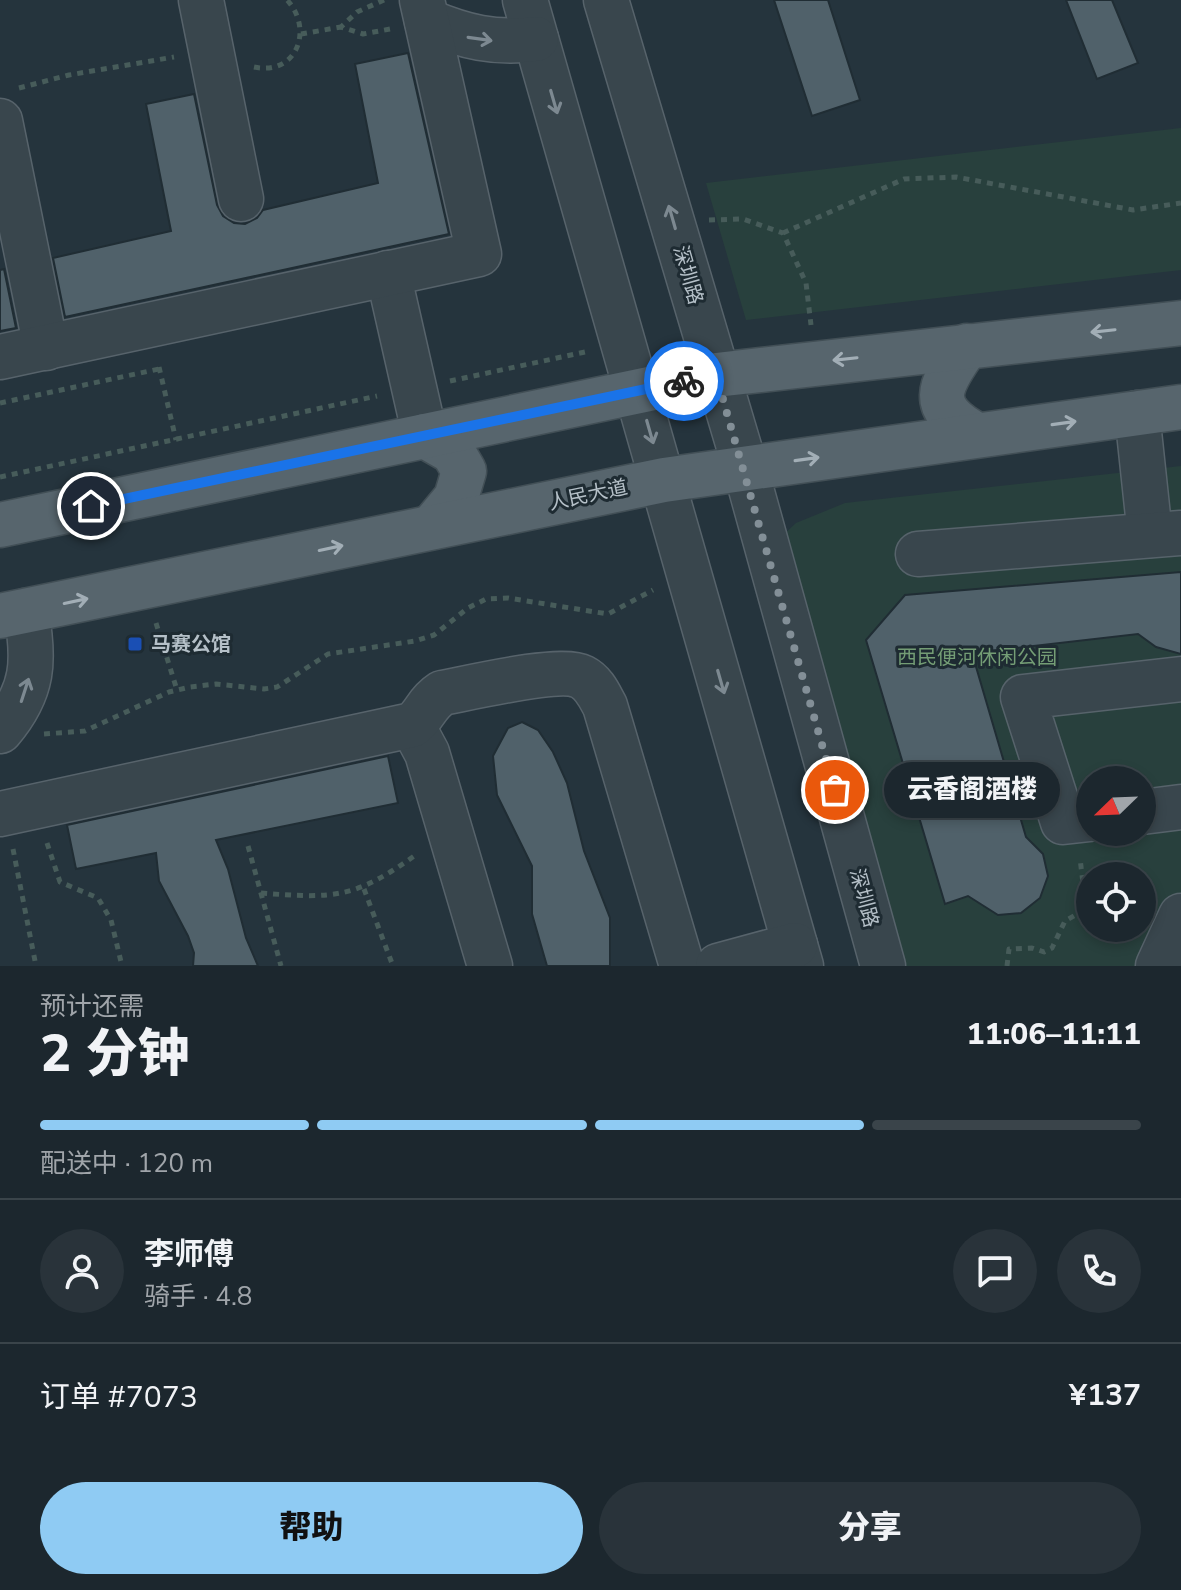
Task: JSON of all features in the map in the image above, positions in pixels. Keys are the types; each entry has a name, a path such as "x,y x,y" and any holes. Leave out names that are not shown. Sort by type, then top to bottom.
{"main road":[{"path":"0,525 716,375 1181,323"},
{"path":"967,346 946,375 941,401 951,421 977,435"},
{"name":"人民大道","path":"19,623 432,527 664,480 1181,407"},
{"path":"425,436 453,452 464,471 456,498 432,527"}],"street":[{"path":"201,0 241,199"},
{"name":"深圳路","path":"606,0 745,467 883,966"},
{"path":"424,11 467,38 504,43 530,19 639,390 798,956 718,966"},
{"path":"0,357 479,254 424,11"},
{"path":"6,106 46,348"},
{"path":"388,273 425,436"},
{"path":"918,554 1165,534 1137,413"},
{"path":"1,730 19,709 30,681 19,623"},
{"path":"11,805 412,725 422,718 427,703 442,693 560,673 581,676 594,686 605,706 682,966"},
{"path":"1076,821 1063,822 1023,697 1181,679"},
{"path":"412,725 427,753 490,966"},
{"path":"1156,810 1181,807"},
{"path":"1158,966 1181,916"}],"path":[{"path":"6,106 69,75 211,50 230,49 247,65 271,68 292,56 301,34 295,9 287,0"},
{"path":"341,27 357,12 384,0"},
{"path":"301,34 341,27 363,34 424,11"},
{"path":"673,221 743,219 783,233 904,179 956,177 1133,210 1181,203"},
{"path":"783,233 806,283 816,362"},
{"path":"149,325 176,440"},
{"path":"0,477 623,344"},
{"path":"0,403 159,369"},
{"path":"1,730 59,736 85,731 177,690 216,684 264,689 277,687 328,654 434,635 468,608 486,599 508,598 608,614 689,570"},
{"path":"154,617 177,690"},
{"path":"11,805 36,966"},
{"path":"11,805 60,882 98,898 111,920 122,966"},
{"path":"261,893 335,896 364,889 450,830"},
{"path":"248,846 281,966"},
{"path":"1007,966 1009,949 1032,948 1044,952 1052,948 1065,921 1086,909 1082,846"},
{"path":"364,889 393,966"}],"green space":[{"path":"1181,128 1181,270 746,320 706,183"},
{"name":"西民便河休闲公园","path":"1181,466 1181,966 890,966 767,550 796,523 845,503"}],"building":[{"path":"774,0 828,0 860,100 812,116"},
{"path":"1066,0 1112,0 1138,63 1097,79"},
{"path":"408,53 449,234 65,317 53,258 171,231 146,104 194,94 217,205 223,216 234,223 245,224 257,218 263,210 378,183 355,64"},
{"path":"4,269 16,328 0,331 0,270"},
{"path":"1181,572 1181,654 1156,647 1138,634 972,653 1026,837 1043,854 1048,876 1040,898 1021,913 998,915 968,896 945,904 866,640 905,595"},
{"path":"522,722 538,730 553,752 567,783 584,851 610,918 610,966 547,966 532,914 532,866 497,795 493,756 508,728"},
{"path":"388,756 398,803 216,840 228,869 246,938 258,966 193,966 194,953 188,936 159,881 156,853 76,869 67,825"}],"way so far":[{"path":"684,381 716,375 745,467 835,790"}],"place":[{"name":"马赛公馆","path":"135,644"},
{"name":"云香阁酒楼","path":"835,790"}],"route":[{"path":"91,506 684,381"}]}
